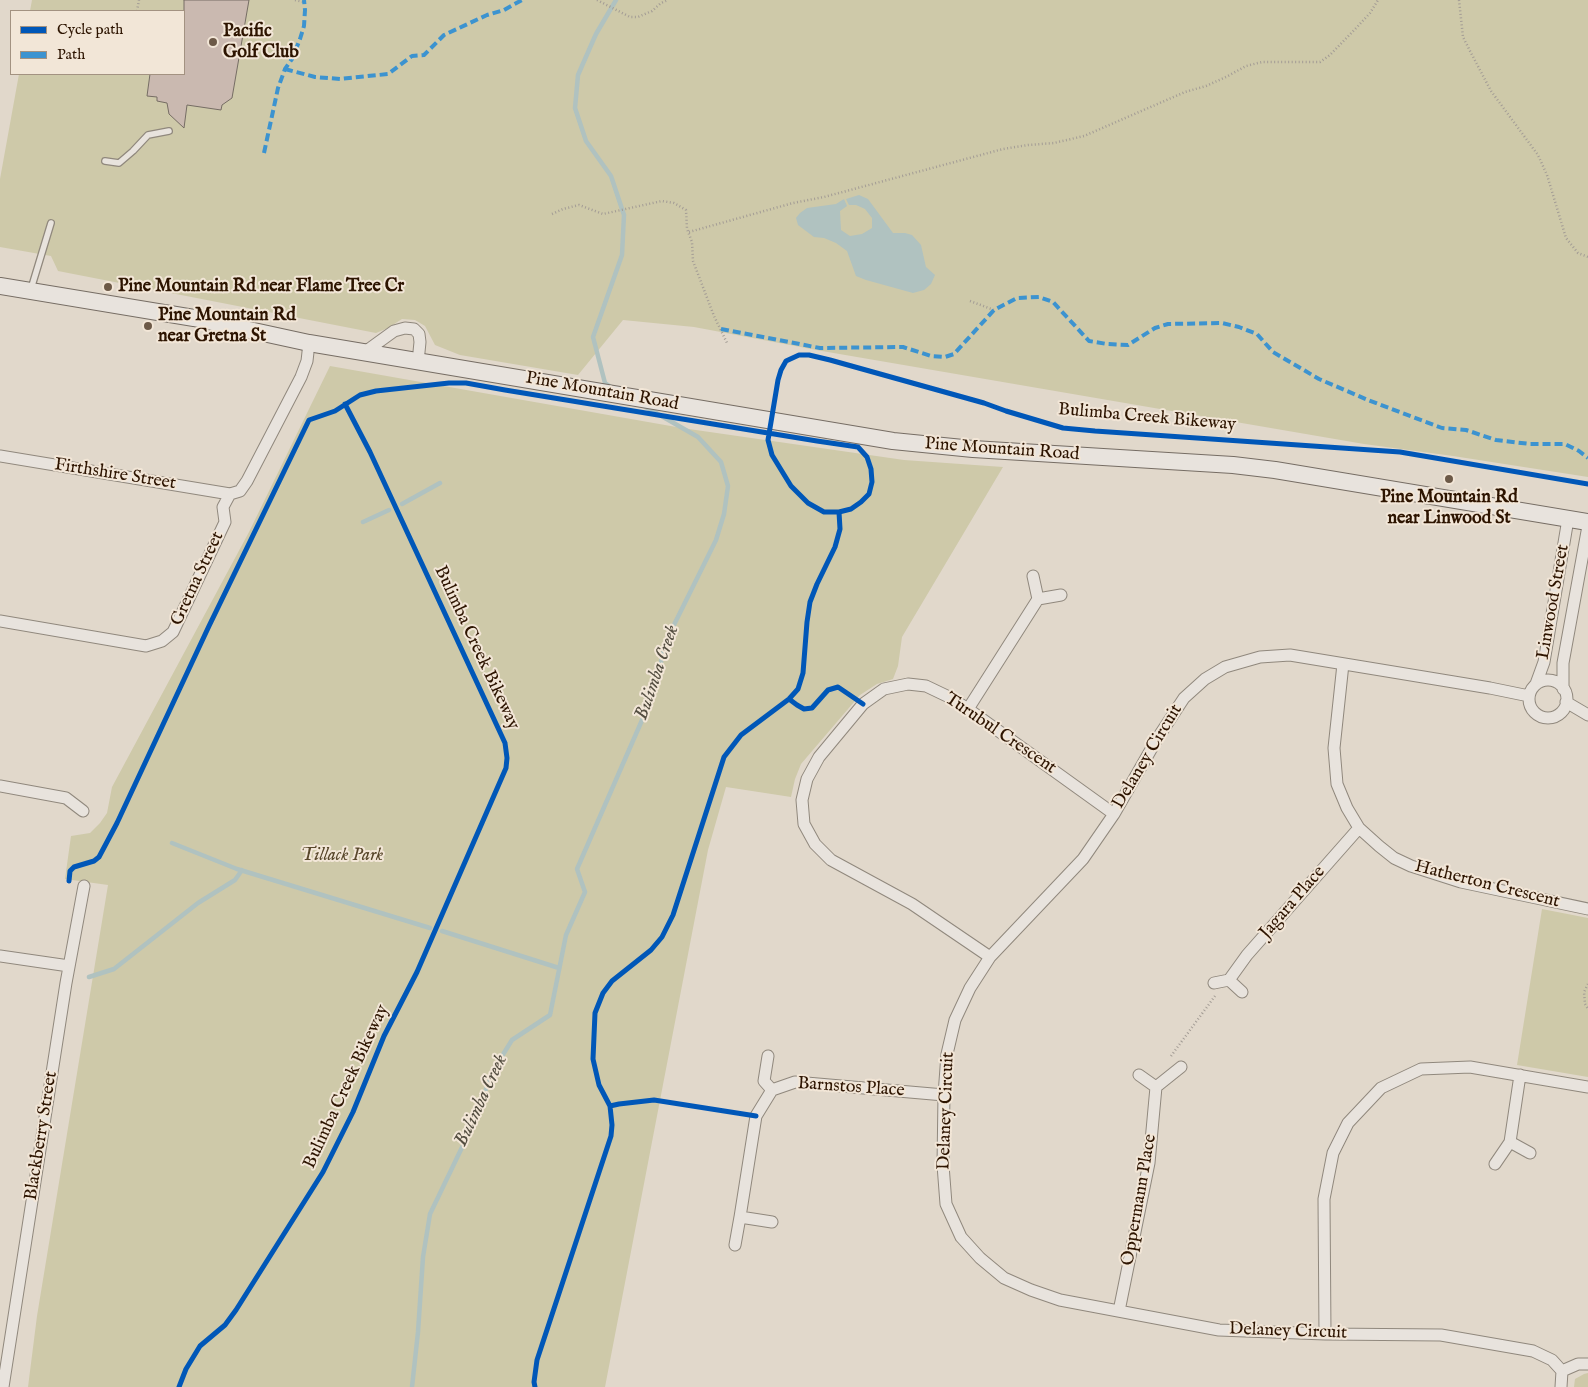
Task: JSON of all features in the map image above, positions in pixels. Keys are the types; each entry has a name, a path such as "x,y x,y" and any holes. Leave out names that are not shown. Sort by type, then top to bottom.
{"main road":[{"name":"Pine Mountain Road","path":"0,286 194,318 309,343 820,429 932,445 1233,465 1275,470 1568,519 1588,524"}],"street":[{"path":"365,352 394,331 405,328 414,329 418,334 420,342 418,362"},
{"path":"230,494 240,491 301,377 307,360 309,343"},
{"name":"Firthshire Street","path":"0,456 230,494"},
{"name":"Gretna Street","path":"0,621 146,646 162,641 173,632 225,522 224,507 230,494"},
{"name":"Linwood Street","path":"1536,684 1544,662 1568,519"},
{"name":"Linwood Street","path":"1563,689 1564,663 1588,524"},
{"path":"968,709 1038,598 1033,576"},
{"path":"1038,598 1061,595"},
{"name":"Delaney Circuit","path":"1529,696 1290,655 1260,657 1225,667 1206,679 1184,698 1114,814 1083,859 990,957 970,988 955,1020 947,1054 944,1094 943,1165 946,1204 961,1237 980,1258 1004,1278 1060,1300 1219,1330 1325,1334 1441,1335 1533,1351 1552,1360 1562,1371"},
{"name":"Hatherton Crescent","path":"1343,664 1334,748 1337,784 1359,828 1394,858 1411,866 1461,882 1588,909"},
{"path":"1551,680 1558,683 1563,689 1566,695 1566,702 1564,709 1559,714 1552,718 1545,718 1538,716 1532,710 1529,704 1529,696 1531,689 1536,684 1551,680"},
{"name":"Turubul Crescent","path":"990,957 912,904 831,860 815,844 804,824 802,800 807,779 819,757 863,704 884,689 908,684 926,686 968,709 1114,814"},
{"path":"1566,702 1588,714"},
{"path":"0,786 66,798 83,811"},
{"name":"Jagara Place","path":"1229,980 1247,955 1359,828"},
{"name":"Blackberry Street","path":"3,1387 69,966 84,886"},
{"path":"0,956 69,966"},
{"path":"1214,983 1229,980 1242,992"},
{"path":"768,1056 764,1081 772,1090"},
{"path":"1325,1334 1324,1199 1334,1153 1348,1123 1381,1088 1421,1069 1470,1067 1588,1086"},
{"path":"1139,1075 1156,1088 1181,1068"},
{"path":"1495,1164 1510,1142 1520,1074"},
{"name":"Barnstos Place","path":"736,1245 756,1116 772,1090 795,1082 944,1094"},
{"name":"Oppermann Place","path":"1120,1311 1149,1163 1156,1088"},
{"path":"1510,1142 1530,1153"},
{"path":"740,1217 772,1222"},
{"path":"1561,1387 1562,1371 1578,1364 1588,1364"}],"lane":[{"path":"105,161 119,163 148,135 169,131"},
{"path":"30,291 51,223"}],"path":[{"path":"295,0 304,2"},
{"path":"597,0 630,17 638,17 652,11 660,3 668,0"},
{"path":"688,232 793,202 824,198 1003,149 1054,143 1084,136 1185,92 1226,78 1246,66 1262,62 1320,62 1330,55 1364,20 1378,0"},
{"path":"1460,0 1463,37 1491,91 1538,155 1547,175 1566,238 1578,253 1588,257"},
{"path":"552,214 580,205 603,214 662,201 674,202 686,210 688,232 692,242 693,261 714,316 727,342"},
{"path":"970,301 994,310"},
{"path":"69,881 70,872 74,867 94,861 99,857 309,420 334,411 352,399"},
{"path":"345,404 349,412"},
{"path":"1171,1057 1216,994 1229,980"},
{"path":"1588,984 1584,992 1585,1004 1588,1008"}],"green space":[{"name":"Pacific Golf Club","path":"32,0 1588,0 1588,477 1364,444 822,351 694,327 623,320 578,375 460,355 435,345 425,326 415,320 402,319 376,333 58,271 51,256 0,247 0,179 19,75 185,75 185,10 30,10"},
{"name":"Tillack Park","path":"330,366 682,428 904,460 1003,467 902,637 898,666 893,679 877,684 860,695 801,764 791,797 726,787 708,850 605,1387 28,1387 37,1316 108,885 65,879 71,836 90,833 107,813 112,787 249,532"},
{"path":"1542,909 1588,918 1588,1077 1517,1065"},
{"path":"1588,1373 1588,1387 1574,1387 1575,1379"}],"shaded area":[{"path":"859,195 868,199 893,233 912,235 921,245 926,267 935,275 931,284 924,290 913,293 856,276 847,251 836,243 824,238 814,237 798,225 796,218 807,208 836,204 844,199 847,206 840,211 841,230 850,236 862,234 872,228 872,218 865,209 856,205 849,205 846,199"}],"building":[{"name":"Pacific Golf Club","path":"184,0 249,0 232,98 222,105 221,110 187,105 184,128 169,114 167,103 157,101 157,97 147,96 150,75 185,75"}],"waterway":[{"name":"Bulimba Creek","path":"611,387 605,383 593,337 622,255 624,215 611,176 586,141 575,108 578,75 596,34 616,0"},
{"name":"Bulimba Creek","path":"412,1387 423,1257 430,1214 467,1137 494,1069 512,1040 550,1015 566,935 585,892 577,869 653,695 666,641 716,540 724,514 728,486 721,462 698,437 644,406"},
{"path":"402,504 440,483"},
{"path":"363,522 389,510"},
{"path":"172,843 237,869 430,928"},
{"path":"89,977 114,969 198,903 235,880 242,870"},
{"path":"442,931 559,968"}],"marked path":[{"path":"264,153 278,88 285,69 292,59 304,26 304,0"},
{"path":"285,69 315,77 340,79 388,74 412,56 424,55 444,35 487,15 504,10 522,0"},
{"path":"721,329 820,348 903,347 931,356 945,357 954,354 994,310 1017,298 1039,297 1053,302 1089,341 1107,344 1128,345 1155,328 1168,324 1222,323 1257,334 1273,352 1319,379 1442,428 1466,430 1496,440 1530,444 1565,444 1588,458"}],"cycle path":[{"name":"Bulimba Creek Bikeway","path":"69,881 70,871 74,867 94,861 99,857 117,823 209,626 309,420 335,411 360,395 376,391 449,383 466,383 505,390 817,441 858,447 867,457 871,469 872,482 869,494 851,509 839,512 824,512 808,503 791,486 772,455 768,440 778,380 781,370 786,361 799,355 809,355 830,360 984,403 1063,428 1400,452 1588,484"},
{"name":"Bulimba Creek Bikeway","path":"179,1387 186,1369 200,1346 225,1325 236,1310 323,1172 353,1112 384,1036 417,972 506,768 505,743 370,452 345,404"},
{"path":"535,1387 537,1360 611,1136 610,1106 599,1085 593,1059 595,1013 603,993 612,981 651,950 662,937 673,915 724,757 741,735 789,699 798,689 803,673 810,602 835,547 840,529 839,512"},
{"path":"789,699 804,709 812,708 828,690 838,687 863,704"},
{"path":"610,1106 654,1100 756,1116"}],"place":[{"name":"Pacific Golf Club","path":"213,42"},
{"name":"Pine Mountain Rd near Flame Tree Cr","path":"108,287"},
{"name":"Pine Mountain Rd near Gretna St","path":"148,326"},
{"name":"Pine Mountain Rd near Linwood St","path":"1449,479"}]}
